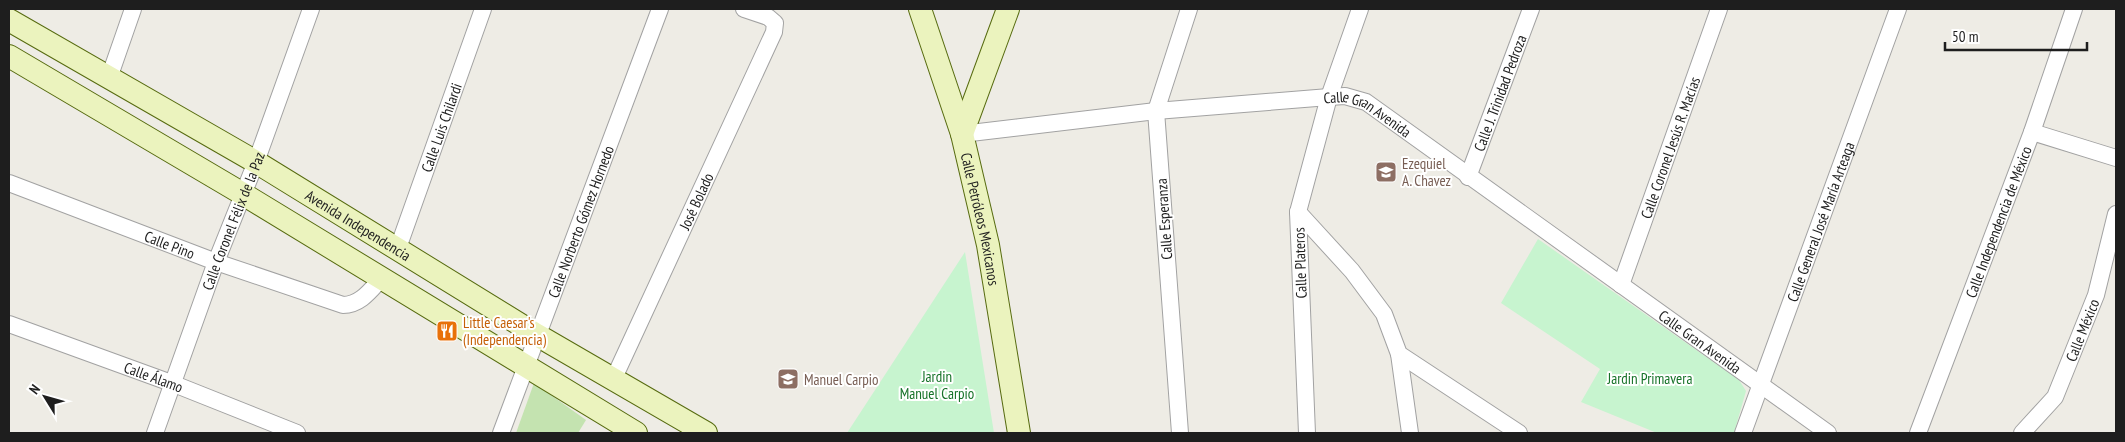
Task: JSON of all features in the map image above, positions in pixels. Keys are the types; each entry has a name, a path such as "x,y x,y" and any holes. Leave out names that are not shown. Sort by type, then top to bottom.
{"main road":[{"name":"Calle Petróleos Mexicanos","path":"920,9 962,134 988,245 1019,433"},
{"path":"962,134 1008,9"},
{"name":"Avenida Independencia","path":"9,20 256,162 537,335 706,433"},
{"path":"9,56 242,194 636,433"}],"street":[{"path":"109,78 133,9"},
{"name":"Calle Coronel Félix de la Paz","path":"156,433 216,262 256,162 311,9"},
{"name":"Calle Luis Chilardi","path":"398,248 483,9"},
{"name":"Calle Norberto Gómez Hornedo","path":"501,433 660,9"},
{"name":"José Bolado","path":"614,378 774,32 775,23 768,17 744,9"},
{"name":"Calle Esperanza","path":"1180,433 1156,111 1189,9"},
{"name":"Calle Plateros","path":"1307,433 1298,212 1329,97 1360,9"},
{"name":"Calle J. Trinidad Pedroza","path":"1468,177 1531,9"},
{"name":"Calle Coronel Jesús R. Macías","path":"1621,285 1719,9"},
{"name":"Calle General José María Arteaga","path":"1743,433 1898,9"},
{"name":"Calle Independencia de México","path":"1918,433 2032,132 2074,9"},
{"name":"Calle Gran Avenida","path":"962,134 1156,111 1329,97 1345,96 1366,102 1468,177 1828,433"},
{"path":"2032,132 2116,158"},
{"name":"Calle Pino","path":"9,183 216,262 343,305 351,305 359,301 381,279"},
{"path":"1298,212 1352,271 1384,314 1399,354 1410,433"},
{"name":"Calle México","path":"2022,433 2055,397 2096,295 2116,214"},
{"name":"Calle Álamo","path":"9,324 174,384 297,433"},
{"path":"1399,354 1519,433"}],"green space":[{"name":"Jardin Primavera","path":"1538,239 1739,380 1746,391 1734,433 1657,433 1581,402 1600,369 1501,303"},
{"name":"Jardin Manuel Carpio","path":"965,252 994,433 847,433"},
{"path":"534,383 586,420 578,433 516,433"}],"place":[{"name":"Ezequiel A. Chavez","path":"1386,172"},
{"name":"Little Caesar's (Independencia)","path":"447,331"},
{"name":"Manuel Carpio","path":"788,379"}]}
